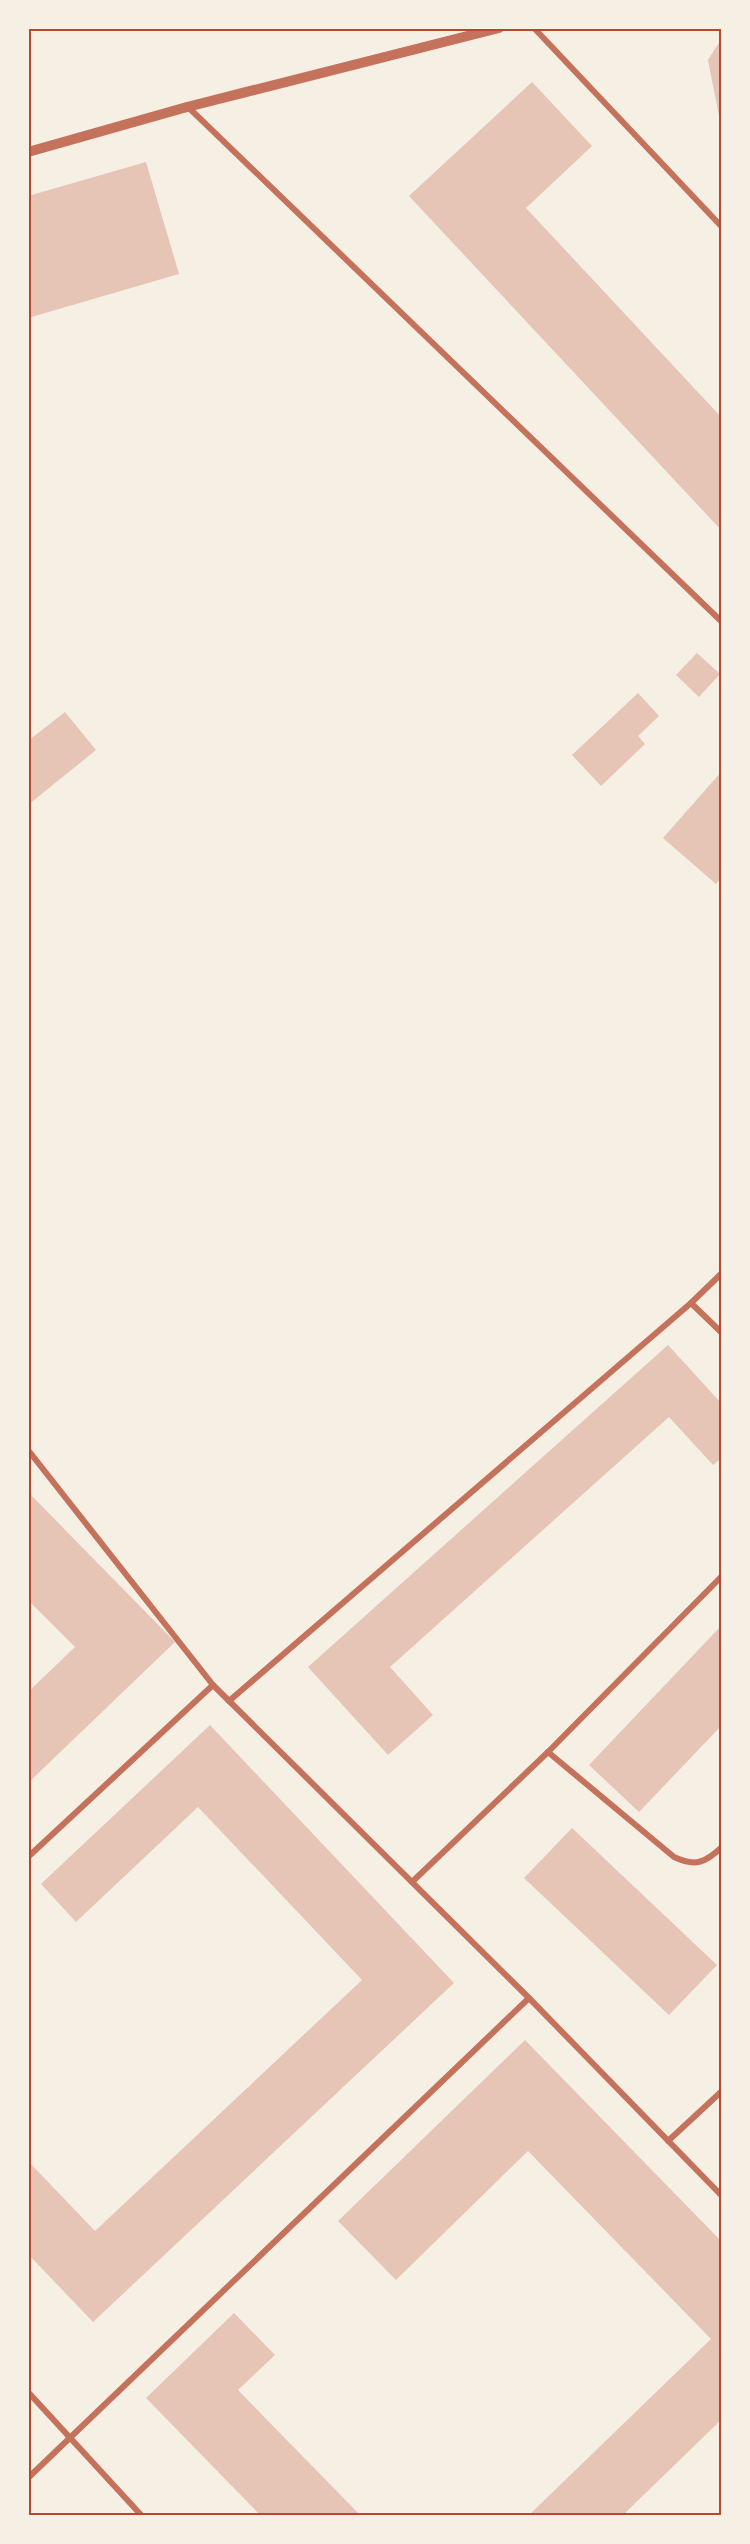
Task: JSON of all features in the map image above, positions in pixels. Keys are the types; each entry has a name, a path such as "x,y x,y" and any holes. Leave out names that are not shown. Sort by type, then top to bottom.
{"street":[{"path":"28,152 187,107 499,28"},
{"path":"534,28 722,227"},
{"path":"187,107 722,622"},
{"path":"229,1701 692,1303 722,1273"},
{"path":"692,1303 722,1333"},
{"path":"28,1450 213,1685 529,1998 722,2196"},
{"path":"412,1882 548,1752 722,1576"},
{"path":"28,1857 213,1685"},
{"path":"548,1752 674,1857 687,1863 698,1863 712,1856 722,1847"},
{"path":"28,2478 529,1998"},
{"path":"668,2141 722,2091"},
{"path":"28,2392 142,2516"}],"building":[{"path":"722,38 722,121 720,121 708,60"},
{"path":"532,82 592,146 526,208 722,418 722,531 409,196"},
{"path":"146,162 179,274 28,318 28,196"},
{"path":"697,653 720,674 699,697 676,675"},
{"path":"638,693 659,716 638,736 645,744 601,786 572,755"},
{"path":"65,712 96,750 28,805 28,741"},
{"path":"722,771 722,877 716,884 663,838"},
{"path":"668,1345 722,1404 722,1458 713,1465 669,1417 390,1667 433,1715 388,1755 308,1667"},
{"path":"28,1492 175,1642 28,1783 28,1692 75,1647 28,1600"},
{"path":"722,1625 722,1725 639,1812 589,1765"},
{"path":"210,1725 454,1983 93,2322 28,2254 28,2161 95,2231 362,1980 198,1807 76,1922 41,1884"},
{"path":"572,1828 717,1965 669,2015 524,1878"},
{"path":"525,2040 722,2242 722,2419 622,2516 528,2516 711,2339 528,2151 396,2280 338,2221"},
{"path":"234,2313 275,2355 238,2390 361,2516 261,2516 146,2398"}]}
